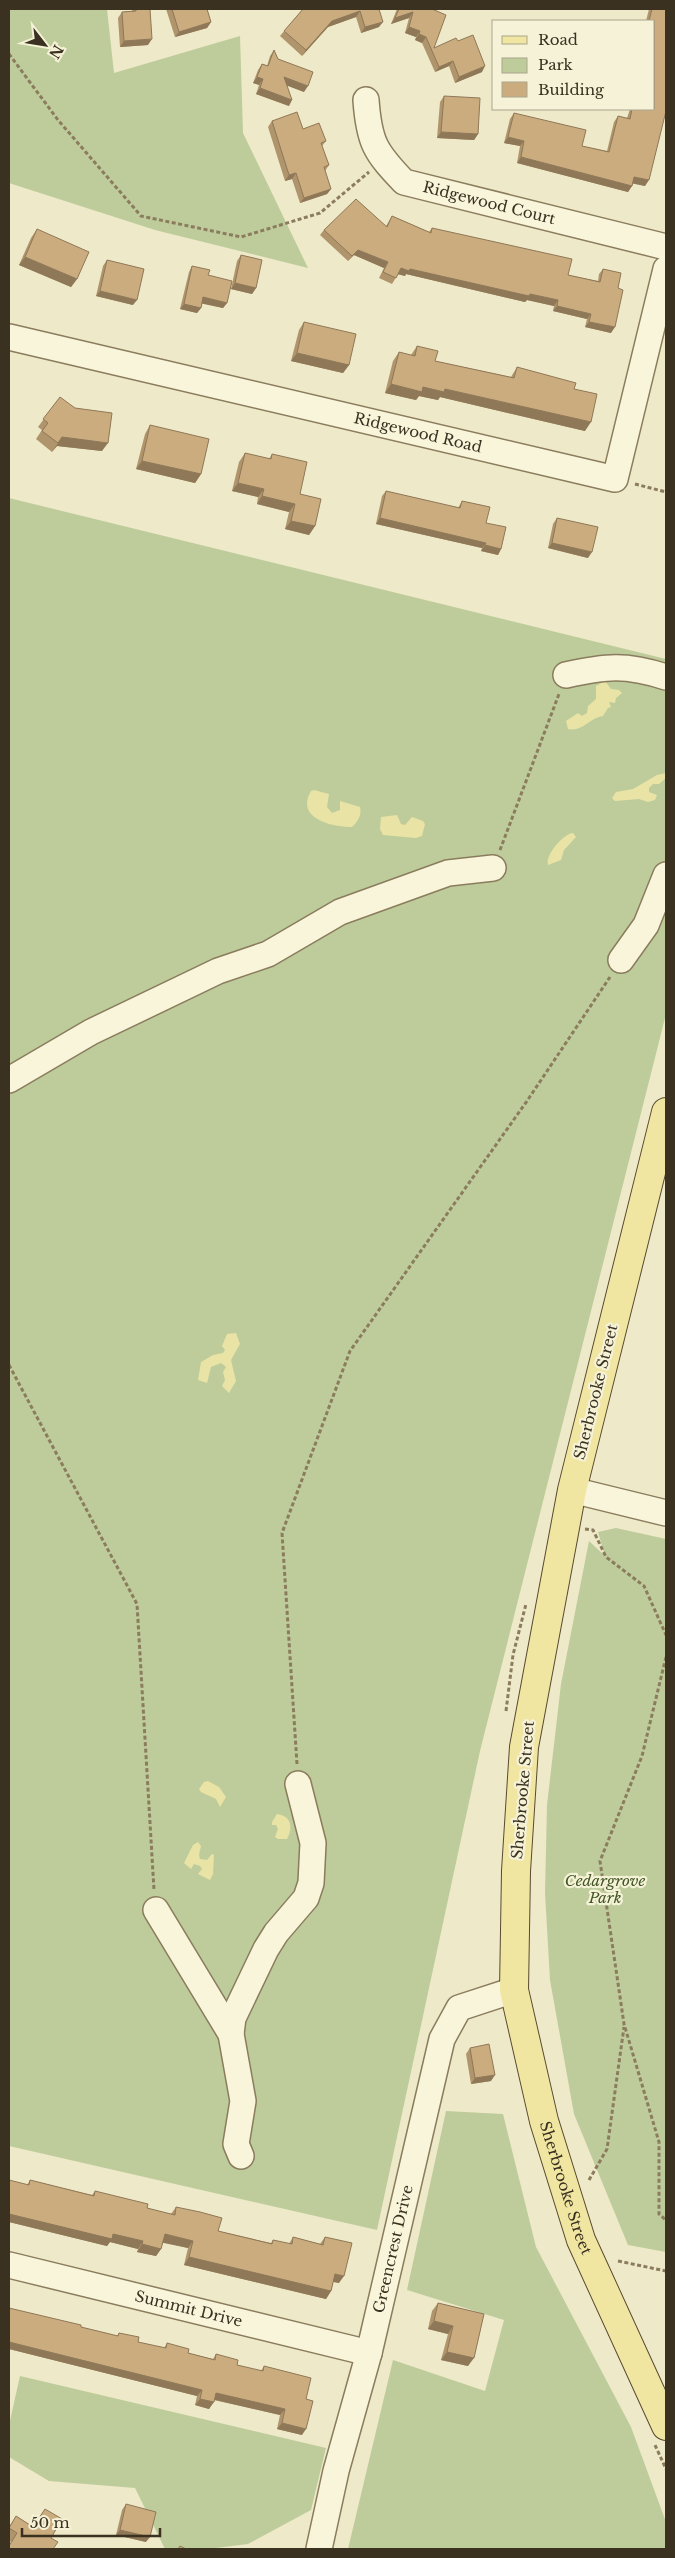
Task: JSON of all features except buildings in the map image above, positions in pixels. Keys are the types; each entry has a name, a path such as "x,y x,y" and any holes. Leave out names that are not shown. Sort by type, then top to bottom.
{"main road":[{"name":"Sherbrooke Street","path":"666,1112 658,1182 572,1490 524,1747 516,1872 514,1990 544,2121 581,2240 666,2426"}],"street":[{"name":"Ridgewood Court","path":"366,100 368,131 382,160 404,182 666,247"},
{"path":"615,479 666,268"},
{"name":"Ridgewood Road","path":"9,337 615,479"},
{"path":"566,675 604,666 619,666 666,677"},
{"path":"9,1080 91,1032 218,972 268,954 340,912 448,873 493,868"},
{"path":"621,960 646,925 666,875"},
{"path":"572,1490 666,1513"},
{"path":"241,2156 236,2144 243,2101 231,2034 233,2018 266,1949 276,1933 306,1898 311,1883 313,1843 298,1784"},
{"path":"156,1910 231,2034"},
{"name":"Greencrest Drive","path":"319,2549 336,2471 369,2353 442,2039 459,2008 514,1990"},
{"name":"Summit Drive","path":"9,2265 369,2353"}],"path":[{"path":"9,54 58,120 141,216 241,237 320,213 382,160"},
{"path":"615,479 666,492"},
{"path":"493,868 566,675"},
{"path":"298,1784 282,1533 350,1351 527,1101 621,960"},
{"path":"9,1365 137,1604 156,1910"},
{"path":"566,1526 593,1530 606,1557 644,1586 666,1635"},
{"path":"666,1657 642,1756 600,1861 624,2024 659,2142 659,2214 666,2220"},
{"path":"589,2180 607,2149 624,2024"},
{"path":"618,2260 666,2271"}],"green space":[{"path":"9,9 107,9 114,73 240,36 243,133 308,268 155,230 9,183"},
{"path":"9,498 666,659 666,1014 480,1751 377,2230 9,2146"},
{"name":"Cedargrove Park","path":"616,1528 666,1539 666,2252 628,2245 574,2114 550,1980 545,1893 547,1805 561,1684 589,1541 605,1556 598,1532"},
{"path":"446,2111 503,2114 536,2247 631,2427 666,2522 666,2549 348,2549 393,2360 485,2391 504,2320 407,2290"},
{"path":"20,2376 326,2448 311,2510 248,2544 208,2549 165,2549 135,2488 49,2481 9,2457 9,2425"}],"sand":[{"path":"605,681 611,689 619,690 622,693 616,698 615,703 609,702 611,707 608,708 603,716 578,729 568,729 566,721 578,713 582,716 587,713 588,706 596,699 596,686"},
{"path":"666,773 666,778 659,784 653,784 649,788 649,792 657,795 655,800 648,802 639,799 615,801 612,798 616,792 633,789 657,775"},
{"path":"311,791 329,794 327,807 332,813 340,810 340,801 360,807 360,815 356,823 352,827 334,825 326,823 311,814 307,800"},
{"path":"397,815 401,824 405,825 412,817 423,821 425,824 422,836 416,838 383,835 380,829 381,817"},
{"path":"573,833 576,837 564,850 561,860 548,865 549,856 552,851 564,837"},
{"path":"236,1333 240,1344 231,1360 236,1381 229,1393 222,1386 225,1380 223,1372 226,1367 221,1363 211,1367 207,1383 198,1380 201,1362 213,1355 223,1353 225,1350 222,1346 227,1334"},
{"path":"208,1781 219,1787 226,1797 220,1807 216,1799 201,1792 199,1789 204,1782"},
{"path":"277,1814 286,1817 290,1823 287,1839 275,1837 278,1829 276,1825 272,1825 272,1822"},
{"path":"198,1842 201,1846 200,1859 207,1860 212,1854 214,1855 213,1874 210,1880 198,1874 202,1869 200,1866 194,1864 191,1869 184,1863 193,1845"}]}
